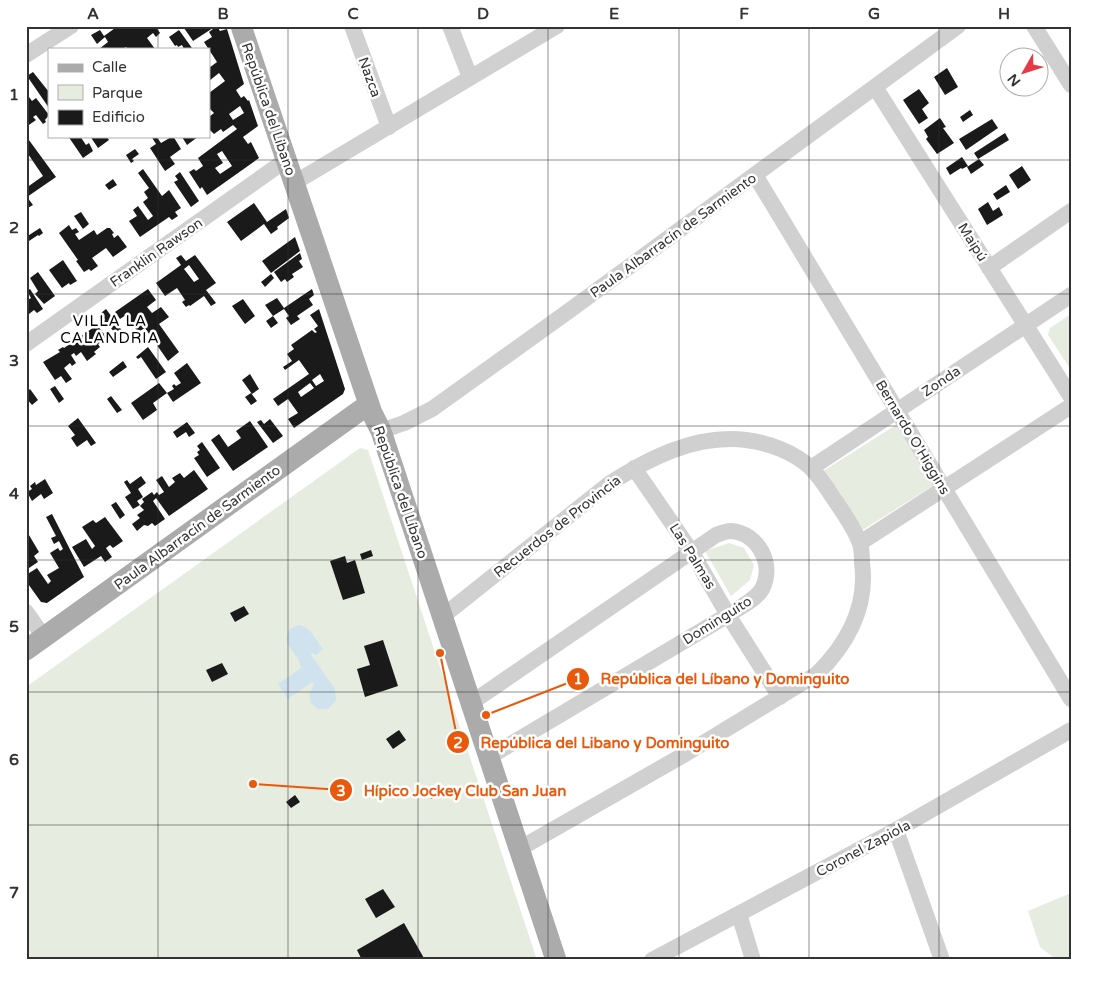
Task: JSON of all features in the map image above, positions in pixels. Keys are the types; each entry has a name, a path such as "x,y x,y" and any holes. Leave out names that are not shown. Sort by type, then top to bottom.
{"main road":[{"name":"República del Líbano","path":"241,26 369,404 381,431 556,960"},
{"name":"Paula Albarracín de Sarmiento","path":"26,650 369,404"}],"street":[{"path":"26,56 70,26"},
{"name":"Nazca","path":"352,26 389,128"},
{"path":"450,26 470,77"},
{"name":"Paula Albarracín de Sarmiento","path":"381,431 404,423 432,409 958,26"},
{"path":"1034,26 1071,85"},
{"path":"294,183 389,128 553,27"},
{"name":"Maipú","path":"875,87 1071,397"},
{"name":"Franklin Rawson","path":"26,344 286,160"},
{"name":"Bernardo O'Higgins","path":"755,174 1071,699"},
{"path":"989,268 1071,212"},
{"name":"Zonda","path":"811,468 1071,295"},
{"path":"860,542 1071,406"},
{"name":"Recuerdos de Provincia","path":"443,616 608,484 634,468 685,446 722,440 746,440 768,445 790,454 811,468 823,482 860,542 864,575 860,606 850,632 832,658 817,674 687,753 519,849"},
{"name":"Las Palmas","path":"634,468 691,551 728,615 780,697"},
{"name":"Dominguito","path":"471,703 716,535 729,531 745,534 756,542 763,553 766,568 765,580 756,596 728,615 489,757"},
{"path":"26,612 44,637"},
{"name":"Coronel Zapiola","path":"652,960 896,830 1071,730"},
{"path":"896,830 942,960"},
{"path":"739,914 753,960"}],"green space":[{"path":"1071,314 1071,370 1048,335 1050,328"},
{"path":"896,425 934,485 861,531 823,471"},
{"path":"360,448 368,450 537,960 26,960 26,687"},
{"path":"729,543 744,548 754,565 750,580 731,596 705,551"},
{"path":"1071,893 1071,960 1057,960 1040,947 1028,911"}],"water":[{"path":"298,625 306,628 323,649 316,655 312,653 311,655 335,689 336,700 328,709 318,709 311,703 309,695 314,684 312,682 288,699 278,684 301,668 287,640 290,629"}],"building":[{"path":"118,26 157,26 160,33 156,37 153,33 147,38 154,48 100,48 108,42 105,37 97,44 91,35 100,30 104,36"},
{"path":"186,26 216,26 193,41 184,28"},
{"path":"217,26 220,31 227,29 244,84 236,90 241,98 244,96 249,100 258,126 243,137 248,144 251,142 259,158 207,195 202,187 200,189 189,172 194,169 196,171 203,166 198,158 237,129 233,125 223,132 221,129 214,134 210,130 210,116 214,113 210,109 210,92 225,81 219,73 210,80 210,67 217,62 210,48 204,42 212,37 209,32","holes":["240,106 244,113 233,120 229,114","222,151 232,166 220,174 215,168 223,163 217,154"]},
{"path":"179,30 192,48 184,48 182,45 175,46 169,37"},
{"path":"947,68 958,87 945,95 934,77"},
{"path":"33,72 48,91 48,107 27,76"},
{"path":"919,89 929,103 922,109 928,118 919,124 903,100"},
{"path":"26,93 32,101 36,98 48,116 43,124 36,115 33,117 36,120 26,127"},
{"path":"970,110 973,115 963,122 960,117"},
{"path":"940,118 946,127 943,128 954,143 937,154 926,139 928,137 924,130"},
{"path":"992,119 998,128 966,150 959,139"},
{"path":"1005,133 1009,140 978,159 974,153"},
{"path":"26,136 56,177 27,197 33,205 26,209 26,188 43,176 26,151"},
{"path":"69,138 81,138 86,145 89,143 93,151 83,158"},
{"path":"91,138 108,138 109,140 98,148"},
{"path":"152,138 157,138 161,143 170,138 174,138 181,149 170,157 175,164 165,171 150,148 156,144"},
{"path":"183,138 196,138 187,145"},
{"path":"135,149 139,154 132,159 134,161 131,163 126,155"},
{"path":"962,157 968,166 950,175 946,168"},
{"path":"979,159 984,165 971,174 967,167"},
{"path":"1022,166 1031,180 1018,189 1009,175"},
{"path":"143,169 162,196 169,190 181,208 175,212 178,216 172,220 169,217 140,237 129,221 137,216 133,210 138,206 148,220 153,216 143,202 148,198 144,192 149,188 138,173"},
{"path":"180,172 199,201 191,207 174,182 178,180 175,176"},
{"path":"113,179 117,185 109,190 105,185"},
{"path":"1006,185 1010,192 997,200 993,194"},
{"path":"988,202 993,211 999,207 1003,215 987,225 978,209"},
{"path":"254,203 267,222 286,209 289,218 271,234 264,224 241,241 227,222"},
{"path":"81,212 89,224 83,229 74,216"},
{"path":"69,225 72,230 76,228 79,232 75,234 79,240 94,230 97,235 110,228 114,233 112,234 114,238 118,235 127,247 113,257 106,248 92,258 98,266 91,271 89,269 84,272 59,233"},
{"path":"40,228 43,233 26,243 26,237"},
{"path":"295,237 300,251 271,273 262,261"},
{"path":"300,253 302,259 299,261 303,267 292,274 294,277 287,282 285,279 281,282 274,272"},
{"path":"181,255 186,261 195,255 216,283 206,290 216,303 211,306 204,296 186,307 182,302 185,300 177,288 165,296 156,283 181,265 176,258","holes":["189,265 199,279 194,282 184,269"]},
{"path":"63,260 77,281 70,285 69,283 62,288 49,270"},
{"path":"38,272 55,296 44,304 35,294 38,291 30,278"},
{"path":"271,274 274,278 265,287 261,282"},
{"path":"30,289 43,309 37,313 34,310 29,314 26,311 26,301 31,298 27,291"},
{"path":"148,289 156,300 147,307 152,313 161,307 169,317 159,324 179,352 168,361 145,328 138,332 126,315 120,319 115,312"},
{"path":"312,289 314,295 309,299 313,305 297,316 300,319 291,325 286,318 289,316 284,309 273,316 265,305 277,298 284,308"},
{"path":"243,299 255,316 245,324 232,306"},
{"path":"106,309 123,332 117,336 108,324 107,326 103,321 105,320 101,313"},
{"path":"319,309 345,389 343,394 294,428 288,419 298,413 288,399 278,406 273,399 309,374 299,360 285,370 283,367 292,361 287,354 294,349 291,345 312,330 315,333 317,332 314,329 318,326 310,315","holes":["320,374 324,381 316,386 312,380","310,383 314,388 301,397 298,392"]},
{"path":"273,316 278,323 271,328 266,321"},
{"path":"97,325 107,338 98,344 100,347 94,352 96,354 87,361 81,352 76,356 74,353 71,355 76,363 72,366 70,363 64,368 72,379 66,383 61,376 55,380 43,362"},
{"path":"148,347 166,372 156,379 141,357 138,359 136,357"},
{"path":"123,361 127,367 113,377 109,372"},
{"path":"187,363 201,383 173,402 167,393 174,389 172,386 174,384 176,386 181,383 174,373"},
{"path":"250,374 259,389 252,394 242,380"},
{"path":"159,383 167,393 153,403 157,410 143,420 131,403"},
{"path":"55,386 64,399 59,403 50,389"},
{"path":"26,389 28,391 30,389 38,400 32,405 27,399"},
{"path":"251,393 257,401 251,405 245,397"},
{"path":"111,396 122,410 117,413 107,399"},
{"path":"78,418 96,443 91,446 87,440 77,447 71,438 75,435 68,426"},
{"path":"270,419 283,436 273,443 257,422 261,420 264,424"},
{"path":"250,421 268,447 233,471 211,440 219,434 228,447 241,438 236,431"},
{"path":"187,422 195,433 189,437 186,432 177,438 173,432"},
{"path":"202,442 220,468 207,477 194,458 199,455 197,452 200,450 197,446"},
{"path":"194,470 208,489 169,516 156,498 153,501 165,519 155,526 152,523 148,526 144,525 137,531 132,524 140,518 137,515 144,510 140,506 144,502 142,499 152,492 154,495 157,492 159,495 164,492 156,480 162,476 169,487 175,482 172,478 180,473 184,478"},
{"path":"141,476 146,483 138,489 143,497 137,501 140,505 133,509 125,497 131,493 124,482 127,480 130,484"},
{"path":"45,479 53,493 44,499 41,494 32,501 27,492 32,489 30,486 35,482 36,485"},
{"path":"116,502 125,515 120,519 111,505"},
{"path":"52,514 84,577 47,603 41,602 26,581 26,575 37,568 48,584 51,581 47,575 59,568 50,553 58,548 60,551 63,549 59,541 54,544 51,538 56,536 46,517"},
{"path":"105,517 123,541 113,548 110,545 106,548 112,557 105,562 101,556 84,567 72,547 86,539 92,549 95,546 82,527 93,520 96,523"},
{"path":"26,530 39,552 34,556 38,562 26,570"},
{"path":"371,550 373,556 362,560 360,554"},
{"path":"345,556 347,563 355,560 365,593 343,600 330,561"},
{"path":"244,606 249,614 235,622 230,613"},
{"path":"383,640 398,686 365,697 357,669 370,665 364,646"},
{"path":"222,663 228,674 212,682 206,670"},
{"path":"399,730 406,740 393,749 386,739"},
{"path":"436,788 439,796 431,799 428,791"},
{"path":"295,795 300,802 291,808 286,802"},
{"path":"383,889 395,907 376,918 365,899"},
{"path":"404,923 425,960 362,960 357,950"}],"place":[{"name":"República del Libano y Dominguito","path":"440,653"},
{"name":"República del Líbano y Dominguito","path":"486,715"},
{"name":"Hípico Jockey Club San Juan","path":"253,784"}],"district":[{"name":"VILLA LA CALANDRIA","path":"110,330"}]}
